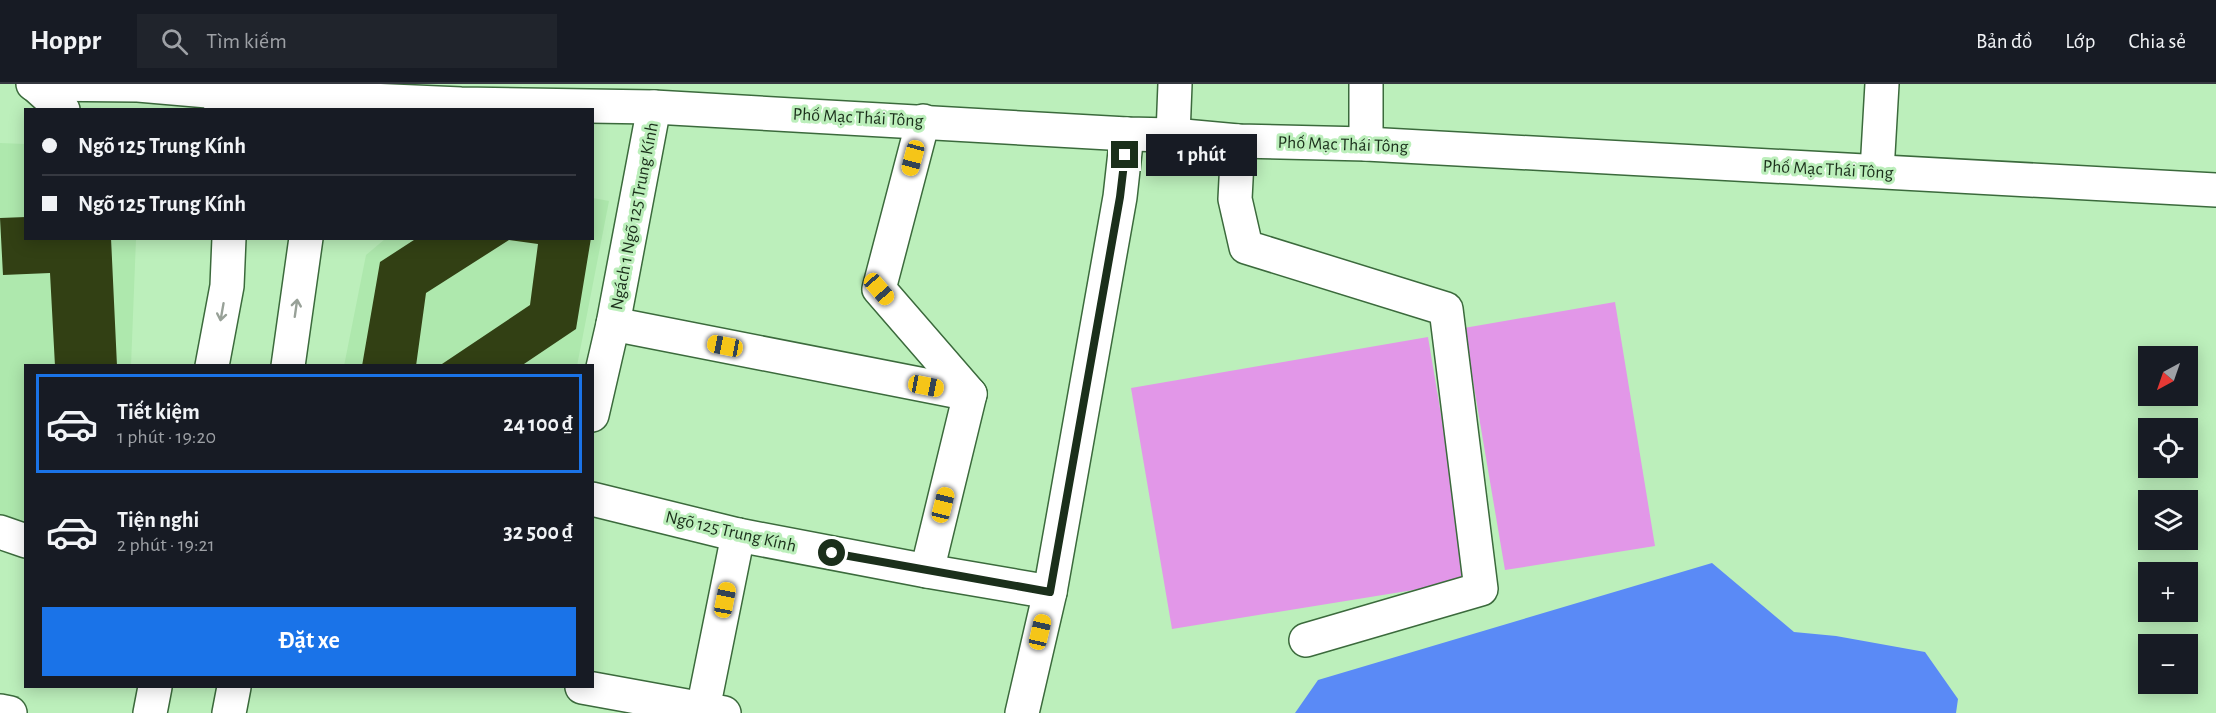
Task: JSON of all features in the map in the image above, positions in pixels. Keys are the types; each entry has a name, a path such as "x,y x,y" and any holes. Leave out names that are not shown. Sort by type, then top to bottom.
{"street":[{"name":"Phố Mạc Thái Tông","path":"33,84 138,85 236,96 456,107 654,106 1173,135 1238,141 1366,144 2216,190"},
{"path":"33,84 61,108"},
{"path":"1173,135 1175,84"},
{"path":"1366,84 1366,144"},
{"path":"1877,171 1881,84"},
{"name":"Ngách 1 Ngõ 125 Trung Kính","path":"594,407 614,324 654,106"},
{"path":"923,121 879,289 970,394 927,571"},
{"path":"1022,713 1050,592 1120,197 1127,134"},
{"path":"1238,141 1235,199 1246,247 1446,309 1481,589 1306,640"},
{"path":"288,364 306,240"},
{"path":"212,364 227,285 223,245"},
{"name":"Ngách 1 Ngõ 125 Trung Kính","path":"614,324 970,394"},
{"name":"Ngõ 125 Trung Kính","path":"594,499 738,535 1050,592"},
{"path":"0,532 24,539"},
{"path":"587,688 710,712 738,535"},
{"path":"150,713 155,688"},
{"path":"229,713 234,688"},
{"path":"0,711 10,713"}],"shaded area":[{"path":"0,143 24,144 24,240 136,240 131,364 24,364 24,521 0,514"},
{"path":"594,198 609,201 577,364 344,364 366,255 384,240 594,240"},
{"path":"1615,302 1655,546 1505,570 1464,328"},
{"path":"1428,337 1469,581 1172,629 1131,388"}],"water":[{"path":"1712,563 1794,632 1836,636 1925,652 1958,699 1956,713 1295,713 1318,680"}],"building":[{"path":"24,217 24,240 111,240 117,364 55,364 50,273 3,275 0,218"},
{"path":"414,240 509,240 426,293 416,364 362,364 380,262"},
{"path":"509,240 591,240 576,329 524,364 442,364 530,305 538,244"}],"route":[{"path":"832,553 1050,592 1120,197 1125,155"}]}
